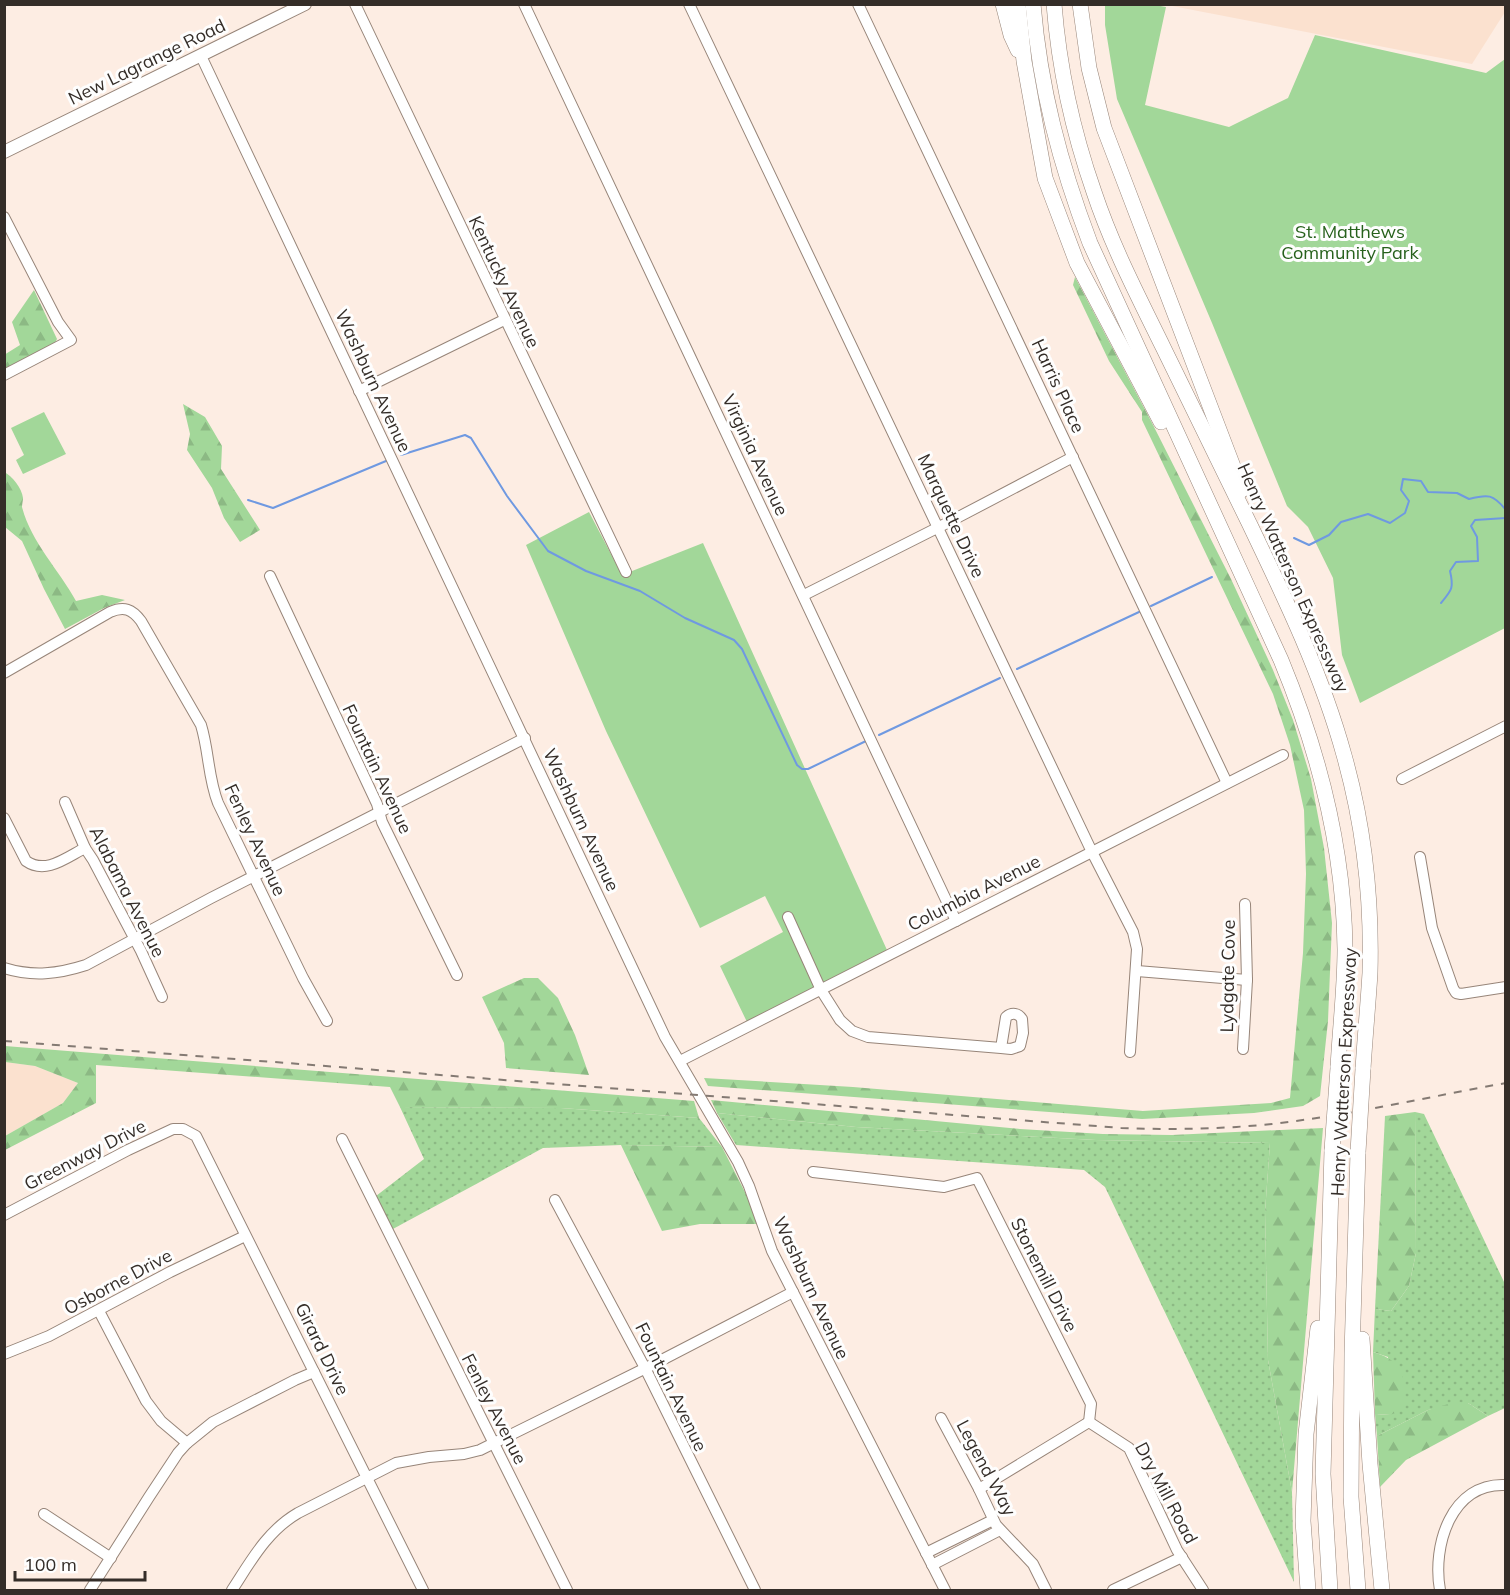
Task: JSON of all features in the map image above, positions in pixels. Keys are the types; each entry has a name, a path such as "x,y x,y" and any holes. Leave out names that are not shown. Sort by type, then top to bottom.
{"highway":[{"path":"1003,4 1011,35 1024,61"},
{"path":"1018,4 1024,61 1045,178 1064,231 1098,304 1236,565"},
{"name":"Henry Watterson Expressway","path":"1033,4 1044,89 1058,151 1071,193 1100,265 1301,708 1316,759 1337,853 1344,920 1344,972 1332,1150 1323,1474 1330,1590"},
{"name":"Henry Watterson Expressway","path":"1054,4 1069,104 1080,150 1103,218 1129,278 1271,568 1323,688 1345,758 1359,820 1366,861 1370,973 1356,1217 1351,1497 1358,1590"},
{"path":"1080,4 1089,68 1104,128 1271,568"},
{"path":"1356,1217 1364,1387 1382,1590"},
{"path":"1308,1590 1303,1521 1306,1434 1330,1218"}],"main road":[{"name":"New Lagrange Road","path":"4,152 305,4"}],"street":[{"name":"Kentucky Avenue","path":"355,4 626,572"},
{"name":"Virginia Avenue","path":"524,4 956,921"},
{"name":"Marquette Drive","path":"689,4 1092,852 1133,932 1137,949 1137,971 1130,1052"},
{"name":"Harris Place","path":"858,4 1227,783"},
{"name":"Washburn Avenue","path":"201,56 665,1037 741,1168 772,1251 945,1590"},
{"path":"4,217 58,322 71,340 4,375"},
{"path":"359,391 504,320"},
{"path":"804,596 1073,457"},
{"name":"Fountain Avenue","path":"270,576 380,812 382,822 457,975"},
{"name":"Fenley Avenue","path":"4,674 110,612 117,609 129,609 135,613 201,725 214,794 303,978 327,1021"},
{"path":"1402,779 1505,727"},
{"path":"4,968 45,975 86,965 525,738"},
{"name":"Columbia Avenue","path":"680,1061 1283,755"},
{"name":"Alabama Avenue","path":"64,802 85,848 162,997"},
{"path":"4,818 26,861 32,865 50,866 85,848"},
{"path":"1420,857 1432,928 1456,993 1506,987"},
{"name":"Lydgate Cove","path":"1243,1048 1247,980 1245,904"},
{"path":"788,917 821,990 840,1020 857,1033 888,1039 1001,1048"},
{"path":"1137,971 1247,980"},
{"name":"Greenway Drive","path":"4,1215 128,1150 173,1129 183,1129"},
{"name":"Girard Drive","path":"183,1129 196,1136 200,1143 368,1477 418,1589"},
{"name":"Fenley Avenue","path":"342,1139 567,1590"},
{"name":"Stonemill Drive","path":"813,1172 944,1187 977,1178 1091,1404 1089,1422"},
{"name":"Fountain Avenue","path":"555,1200 645,1368 755,1590"},
{"name":"Osborne Drive","path":"4,1354 49,1336 170,1272 245,1236"},
{"path":"232,1590 271,1534 284,1521 403,1461 480,1450 793,1292"},
{"path":"99,1311 146,1401 161,1421 187,1443"},
{"path":"90,1590 178,1452 187,1443 213,1422 314,1372"},
{"name":"Legend Way","path":"941,1418 993,1520 1033,1564 1046,1590"},
{"path":"979,1489 1089,1422"},
{"name":"Dry Mill Road","path":"1089,1422 1129,1448 1182,1557 1203,1590"},
{"path":"1440,1590 1437,1569 1439,1553 1455,1509 1473,1492 1494,1485 1506,1485"},
{"path":"44,1514 111,1557"},
{"path":"926,1553 993,1520"},
{"path":"932,1565 1000,1530"},
{"path":"1113,1590 1182,1557"}],"shaded area":[{"path":"1505,4 1505,12 1472,64 1167,5"},
{"path":"5,1062 35,1066 78,1083 63,1103 5,1136"}],"green space":[{"name":"St. Matthews Community Park","path":"1105,5 1166,7 1145,105 1229,127 1288,98 1315,35 1486,73 1505,59 1505,628 1360,703 1342,655 1333,578 1308,527 1287,506 1117,99 1105,25"},
{"path":"1075,277 1231,579 1273,670 1293,720 1311,779 1324,848 1332,923 1328,1021 1320,1096 1303,1106 1254,1113 1142,1119 708,1086 704,1078 853,1087 1143,1111 1271,1103 1290,1098 1303,953 1306,874 1304,810 1290,745 1273,694 1142,420 1142,412 1109,361 1073,285"},
{"path":"34,290 57,339 54,345 5,371 4,355 20,345 12,322"},
{"path":"183,404 205,417 222,446 221,469 260,530 240,542 224,518 212,488 187,450 190,434"},
{"path":"44,412 66,454 23,474 16,460 24,455 11,428"},
{"path":"4,472 19,486 26,520 76,601 102,595 125,600 104,608 65,629 22,541 5,527"},
{"path":"589,512 622,575 703,543 887,950 747,1022 720,966 783,932 765,896 700,928 606,731 526,545"},
{"path":"524,978 538,978 558,998 575,1035 589,1075 506,1068 504,1043 482,997"},
{"path":"5,1046 694,1101 699,1118 561,1108 400,1107 390,1087 96,1065 96,1103 5,1150 5,1136 63,1103 78,1083 35,1066 5,1062"},
{"path":"711,1100 1020,1129 1103,1134 1172,1135 1323,1128 1292,1492 1268,1360 1265,1212 1270,1143 1096,1140 856,1127 717,1113"},
{"path":"400,1107 561,1108 699,1118 722,1147 621,1145 543,1148 391,1230 376,1196 424,1159"},
{"path":"1415,1112 1424,1114 1505,1284 1505,1408 1488,1416 1468,1403 1428,1410 1377,1436 1375,1414 1390,1415 1388,1357 1373,1352 1375,1309 1391,1311 1409,1286 1416,1253"},
{"path":"1415,1112 1416,1253 1409,1286 1391,1311 1375,1309 1385,1116"},
{"path":"717,1113 856,1127 1096,1140 1270,1143 1265,1212 1268,1360 1292,1492 1294,1582 1105,1187 1084,1170 736,1145"},
{"path":"621,1145 722,1147 747,1196 757,1224 700,1224 662,1231"},
{"path":"1373,1352 1392,1361 1402,1373 1403,1410 1390,1415 1375,1414"},
{"path":"1455,1402 1468,1403 1488,1416 1406,1460 1380,1487 1377,1436 1428,1410"}],"waterway":[{"path":"401,455 465,435 471,438 507,496 548,551 586,571 640,591 685,618 734,640 742,649 797,765 802,769 808,769 866,741"},
{"path":"248,500 273,508 386,461"},
{"path":"1294,538 1309,545 1329,535 1341,522 1368,514 1390,523 1405,513 1409,501 1401,490 1403,479 1421,481 1428,492 1457,493 1469,499 1481,496 1494,498 1506,510"},
{"path":"1441,603 1451,588 1450,571 1456,562 1478,561 1477,537 1471,526 1475,520 1506,518"},
{"path":"1151,606 1212,577"},
{"path":"1017,669 1139,612"},
{"path":"879,735 1000,678"}],"railway":[{"path":"4,1041 1140,1129 1216,1128 1272,1124 1360,1111 1506,1083"}]}
